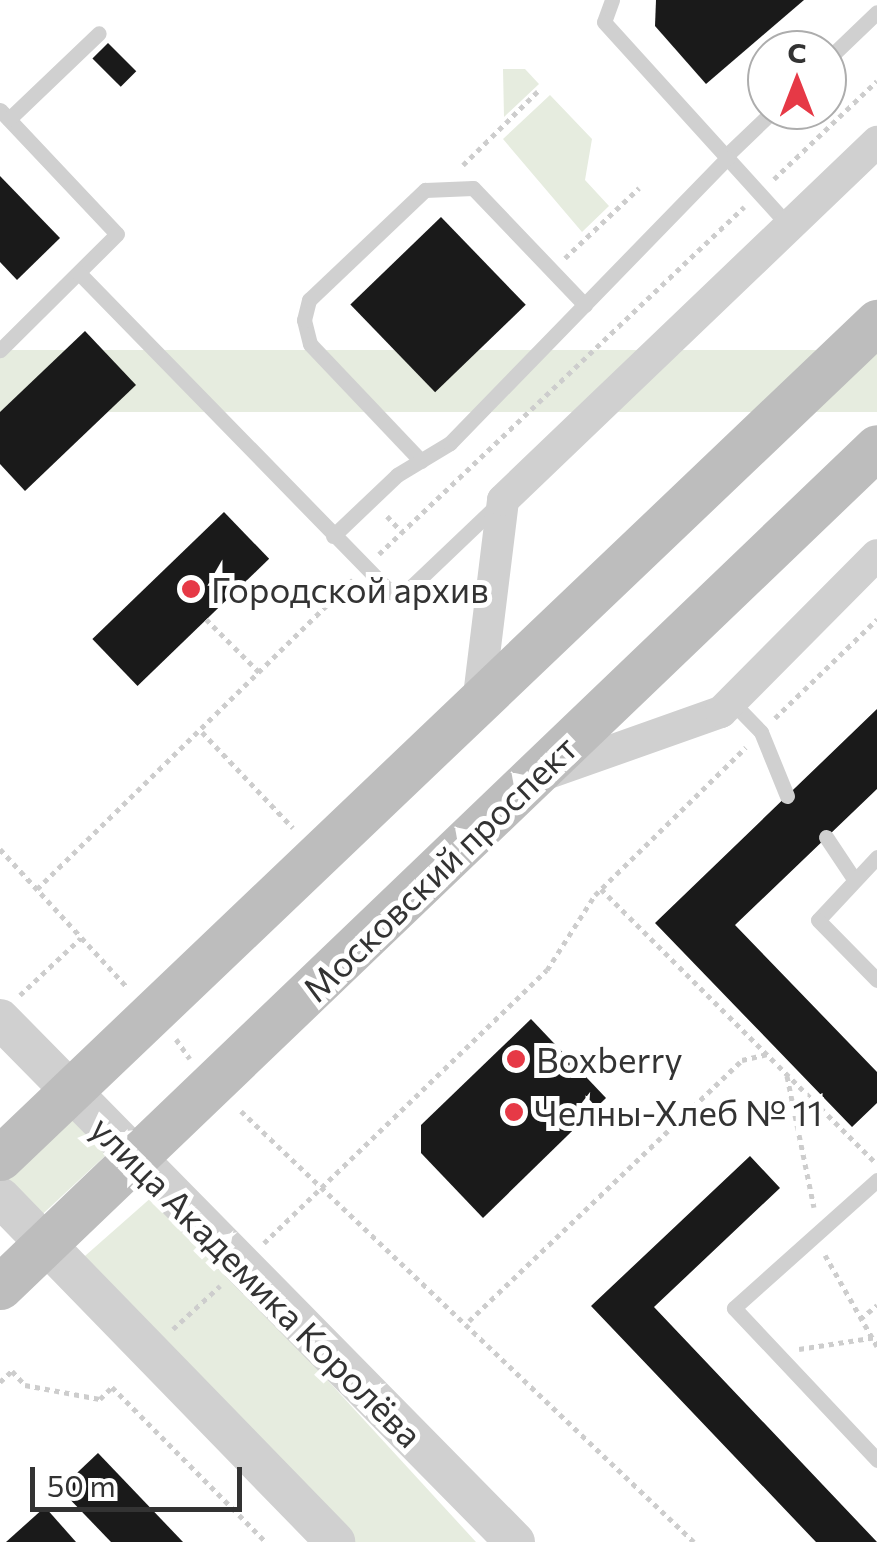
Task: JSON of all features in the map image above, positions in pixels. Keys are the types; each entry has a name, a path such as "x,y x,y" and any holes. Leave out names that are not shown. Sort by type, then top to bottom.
{"main road":[{"path":"0,1158 478,696 877,322"},
{"name":"Московский проспект","path":"0,1287 877,447"}],"street":[{"path":"478,696 503,500 877,142"},
{"path":"526,781 731,701 877,554"},
{"name":"улица Академика Королёва","path":"7,1010 70,1091 515,1542"},
{"path":"0,1197 335,1542"}],"lane":[{"path":"612,0 604,22 788,226"},
{"path":"847,41 877,12"},
{"path":"0,350 117,234 4,115 98,33"},
{"path":"332,536 422,461 585,305 754,130"},
{"path":"422,461 310,344 304,320 309,300 425,190 447,182 473,188 585,305"},
{"path":"79,272 364,568 403,592 503,500"},
{"path":"190,417 204,402"},
{"path":"731,701 761,732 787,796"},
{"path":"826,837 854,879"},
{"path":"877,857 818,920 877,980"},
{"path":"877,1180 734,1308 877,1460"}],"path":[{"path":"36,888 262,675 364,568 877,81"},
{"path":"447,182 538,90"},
{"path":"552,271 639,188"},
{"path":"206,619 262,675"},
{"path":"258,1248 547,970 601,889 877,620"},
{"path":"202,732 294,830 282,843"},
{"path":"0,850 133,994 146,982"},
{"path":"601,889 877,1163"},
{"path":"7,1010 82,937"},
{"path":"174,1037 196,1066"},
{"path":"470,1321 742,1060 767,1054"},
{"path":"786,1073 814,1194 815,1238 877,1346"},
{"path":"241,1111 470,1321 694,1542"},
{"path":"160,1341 220,1286"},
{"path":"860,1320 877,1305"},
{"path":"776,1352 873,1338"},
{"path":"0,1382 12,1371 24,1386 100,1399 112,1387 266,1542"}],"shaded area":[{"path":"503,69 525,69 539,84 504,117"},
{"path":"550,95 592,139 585,180 609,206 582,232 503,139"},
{"path":"0,350 877,350 877,412 0,412"},
{"path":"76,1116 109,1152 41,1215 8,1179"},
{"path":"153,1196 220,1263 476,1542 351,1542 77,1263"}],"building":[{"path":"656,0 804,0 769,30 747,30 747,49 706,84 655,26"},
{"path":"108,43 136,71 121,87 92,59"},
{"path":"0,176 60,238 17,280 0,262"},
{"path":"441,217 526,305 435,392 350,305"},
{"path":"85,331 136,385 25,491 0,464 0,412"},
{"name":"Городской архив","path":"224,512 269,559 138,686 92,639"},
{"path":"877,709 877,789 735,925 877,1072 877,1103 852,1127 655,923"},
{"name":"Челны-Хлеб № 11","path":"531,1019 606,1098 483,1218 421,1153 421,1125"},
{"path":"750,1156 780,1188 654,1307 877,1542 816,1542 591,1306"},
{"path":"98,1453 183,1542 111,1542 60,1489"},
{"path":"45,1507 76,1542 6,1542"}],"place":[{"name":"Городской архив","path":"191,589"},
{"name":"Boxberry","path":"516,1059"},
{"name":"Челны-Хлеб № 11","path":"514,1112"}]}
